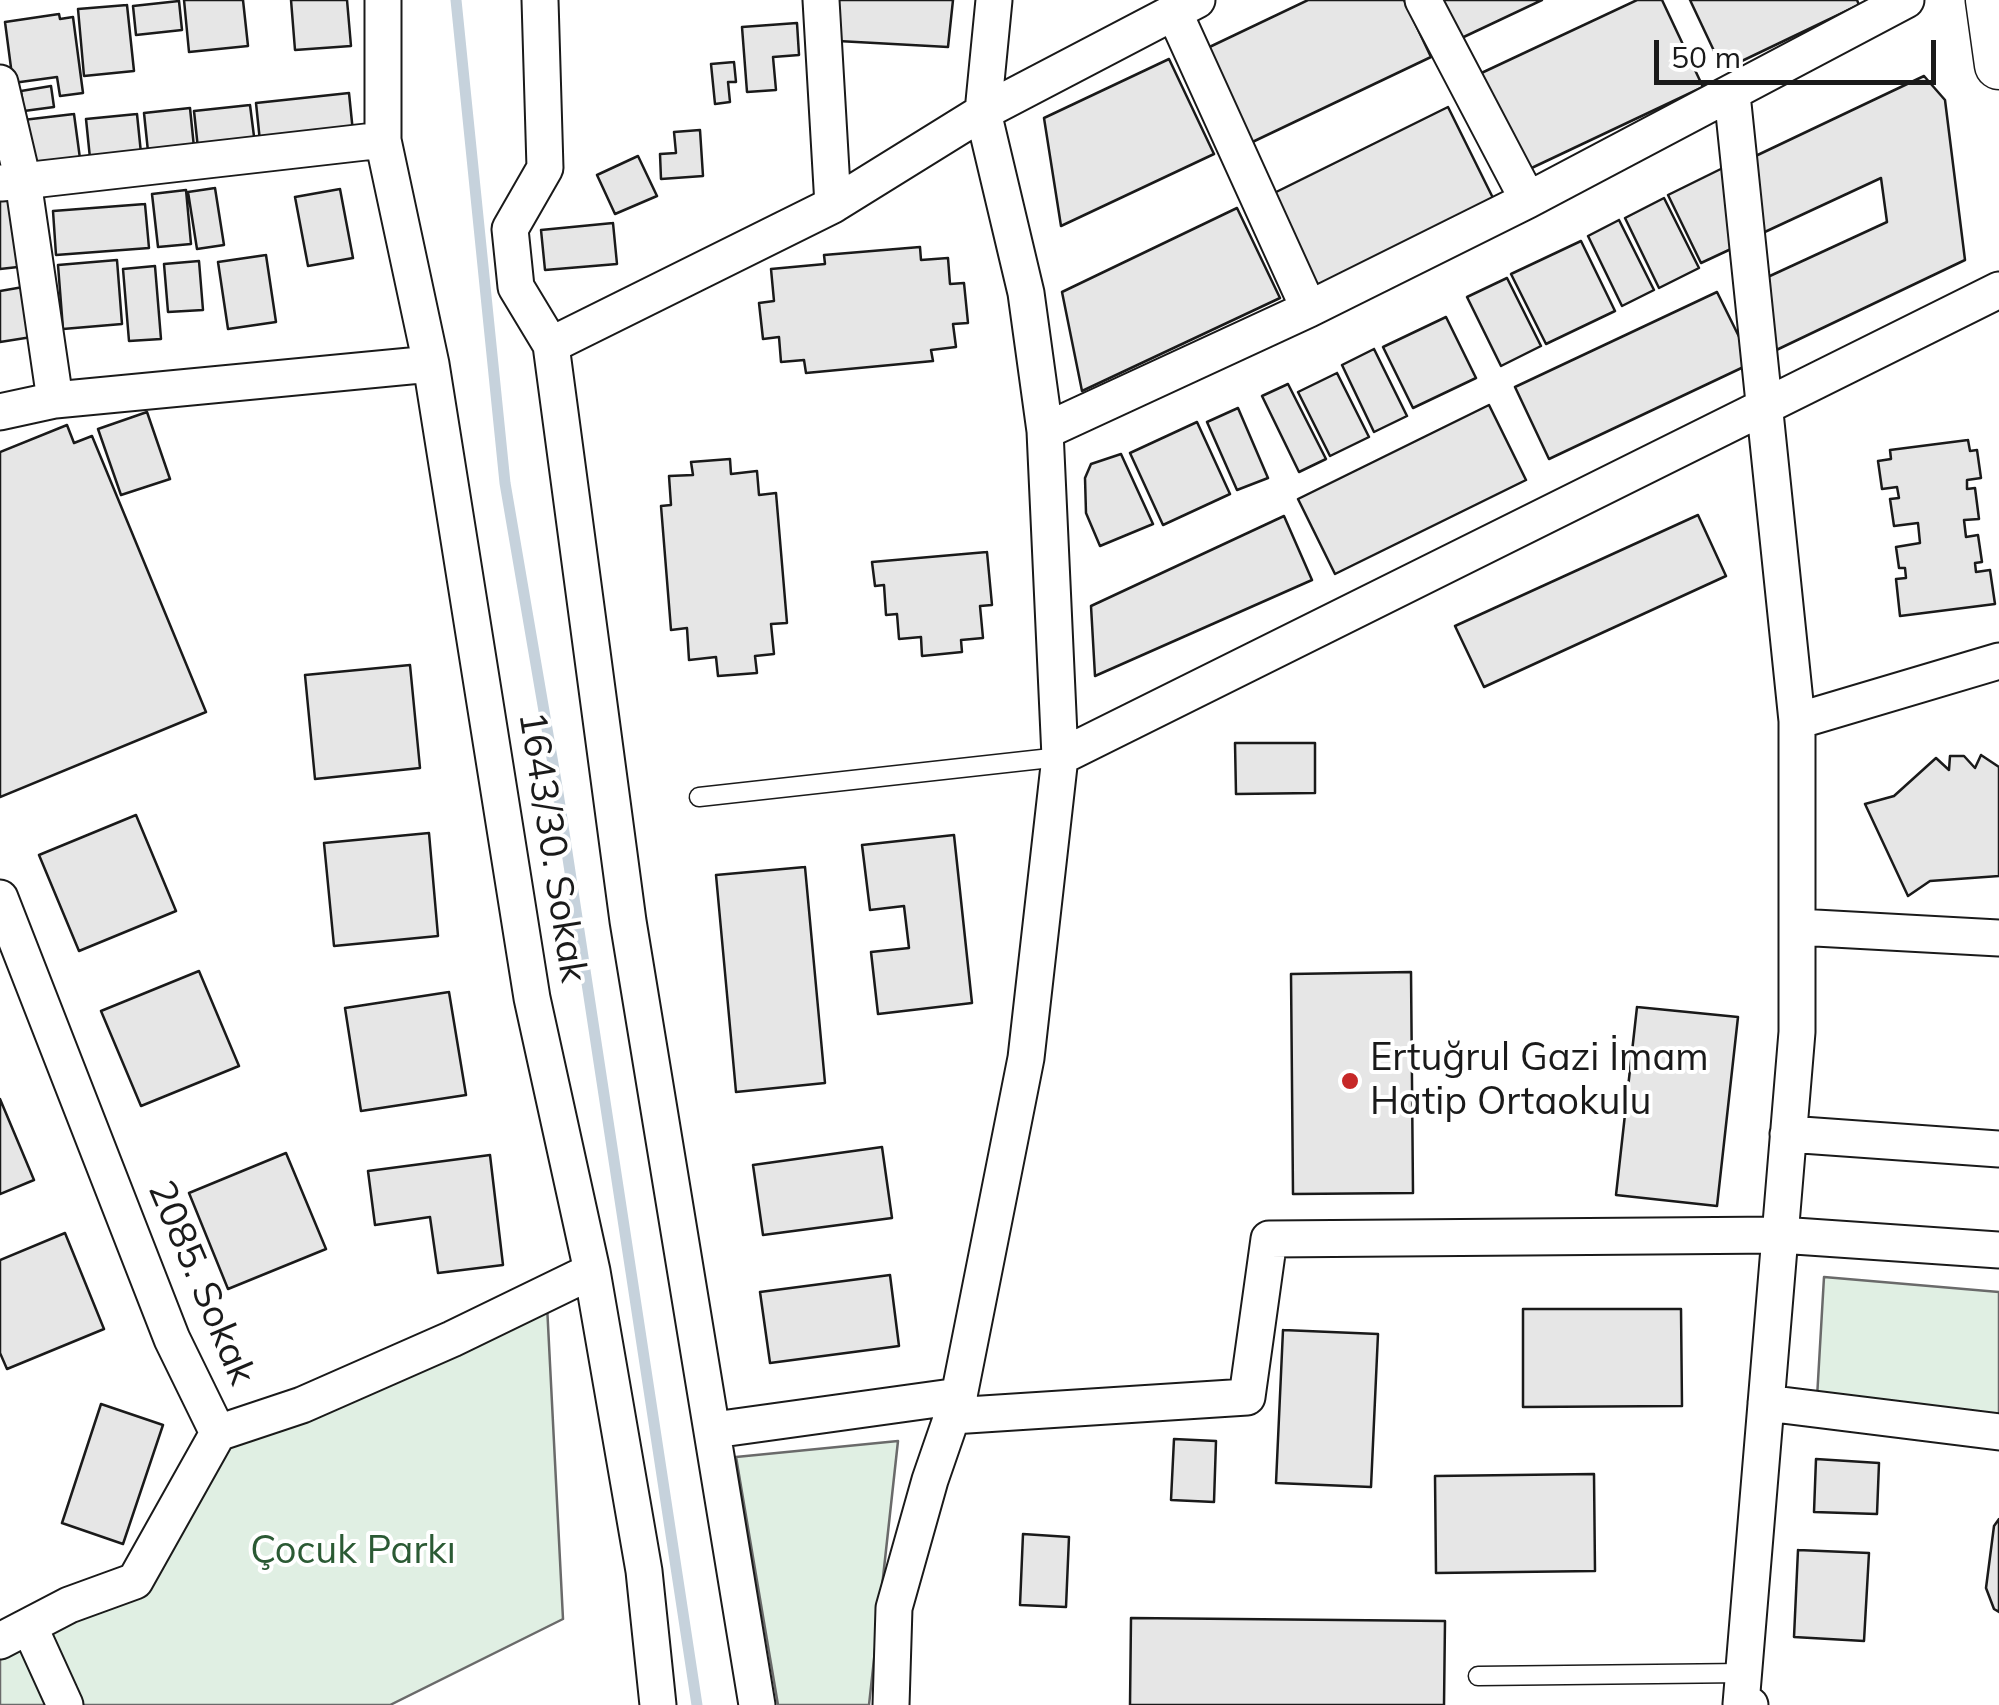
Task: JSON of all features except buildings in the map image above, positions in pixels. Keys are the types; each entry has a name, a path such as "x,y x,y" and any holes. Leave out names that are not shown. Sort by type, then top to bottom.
{"main road":[{"path":"1990,0 1999,66"}],"street":[{"name":"1643/30. Sokak","path":"383,0 383,140 431,364 532,998 592,1270 644,1571 658,1705"},
{"path":"540,0 545,168 510,229 516,287 551,345 628,921 758,1705"},
{"path":"821,0 833,205"},
{"path":"891,1705 894,1608 955,1406 1026,1058 1060,757 1045,431 1026,293 984,112 994,0"},
{"path":"1423,0 1528,200"},
{"path":"1045,431 1310,309 1528,200 1732,94 1896,2"},
{"path":"551,345 833,205 984,112 1186,6 1310,309"},
{"path":"0,83 11,182 54,400"},
{"path":"1732,94 1797,721 1797,1032 1747,1689"},
{"path":"11,182 383,140"},
{"path":"1060,757 1999,290"},
{"path":"0,412 54,400 431,364"},
{"path":"1797,721 1999,662"},
{"name":"2085. Sokak","path":"0,898 172,1339 218,1433 302,1406 452,1340 592,1270"},
{"path":"1797,927 1999,938"},
{"path":"1788,1134 1999,1150"},
{"path":"714,1430 955,1406 1247,1397 1268,1239 1780,1235 1999,1250"},
{"path":"1766,1402 1999,1432"},
{"path":"65,1705 15,1633 69,1605 135,1581 218,1433"}],"lane":[{"path":"698,797 1060,757"},
{"path":"1478,1676 1747,1689"}],"green space":[{"path":"1824,1277 1999,1292 1999,1420 1817,1398"},
{"name":"Çocuk Parkı","path":"547,1305 563,1619 390,1705 0,1705 0,1649 142,1587 225,1441"},
{"path":"898,1441 869,1705 778,1705 736,1457"}],"waterway":[{"path":"456,0 505,483 558,793 697,1705"}],"place":[{"name":"Ertuğrul Gazi İmam Hatip Ortaokulu","path":"1350,1081"}]}
